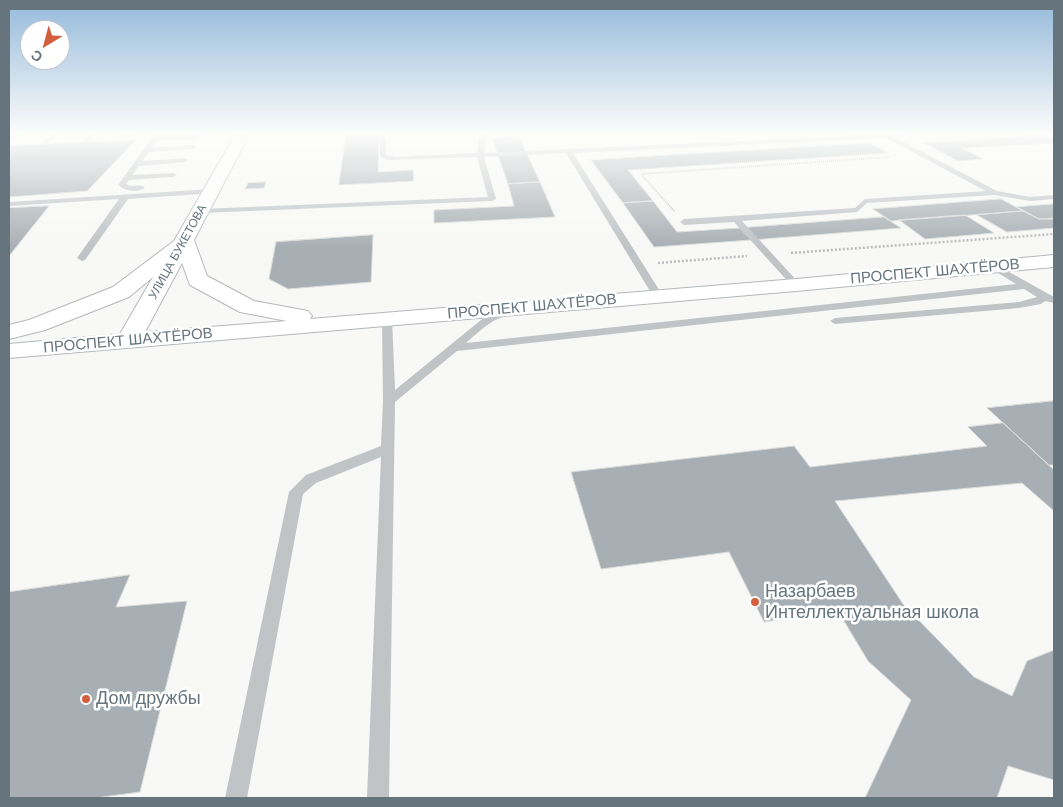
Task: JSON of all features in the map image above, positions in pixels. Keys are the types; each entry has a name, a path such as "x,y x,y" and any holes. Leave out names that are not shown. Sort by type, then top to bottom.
{"street":[{"name":"УЛИЦА БУКЕТОВА","path":"128,342 222,173"},
{"path":"9,332 37,325 121,292 185,242 198,280 248,307 336,322"},
{"name":"ПРОСПЕКТ ШАХТЁРОВ","path":"9,351 128,342 336,322 796,285 1054,260"}],"lane":[{"path":"131,173 122,185 127,188 214,187"},
{"path":"201,210 492,199 485,173"},
{"path":"581,173 658,296"},
{"path":"957,173 995,193"},
{"path":"127,178 173,175"},
{"path":"9,204 125,197 214,187"},
{"path":"684,222 857,210 865,201 995,193 1030,199 1054,197"},
{"path":"82,258 125,197"},
{"path":"736,219 796,285"},
{"path":"993,266 1044,297 1054,300"},
{"path":"454,348 1026,286"},
{"path":"835,321 1028,304 1037,302 1044,297"},
{"path":"388,401 498,314 524,307"},
{"path":"378,798 388,449 387,318"},
{"path":"236,798 296,492 311,478 388,449"}],"path":[{"path":"662,173 642,174 684,222"},
{"path":"638,264 1054,234"}],"building":[{"path":"9,173 105,173 87,191 9,197"},
{"path":"341,173 413,173 414,181 339,185"},
{"path":"504,173 536,173 540,182 508,184"},
{"path":"600,173 630,173 653,201 623,203"},
{"path":"266,182 264,188 245,189 248,183"},
{"path":"540,182 555,217 434,223 434,210 514,206 508,184"},
{"path":"1001,199 1023,211 891,221 873,209"},
{"path":"653,201 677,232 740,228 751,240 654,247 623,203"},
{"path":"1054,204 1054,218 1039,219 1017,207"},
{"path":"49,206 9,256 9,208"},
{"path":"1023,211 1039,219 1054,219 1054,228 1007,232 977,215"},
{"path":"965,215 994,233 925,239 899,220"},
{"path":"884,217 901,228 751,240 740,228"},
{"path":"373,235 371,282 288,289 269,279 276,242"},
{"path":"1054,401 1054,465 1049,465 987,408"},
{"path":"1003,423 1054,470 1054,511 1022,483 835,501 903,604 974,677 1012,696 1027,661 1054,650 1054,780 1008,766 997,798 865,798 911,700 868,661 838,611 764,622 729,552 601,569 571,472 794,446 810,467 987,446 968,427"},
{"name":"Дом дружбы","path":"130,575 116,607 187,601 140,792 95,798 9,798 9,592"}],"place":[{"name":"Назарбаев Интеллектуальная школа","path":"755,602"},
{"name":"Дом дружбы","path":"86,699"}]}
